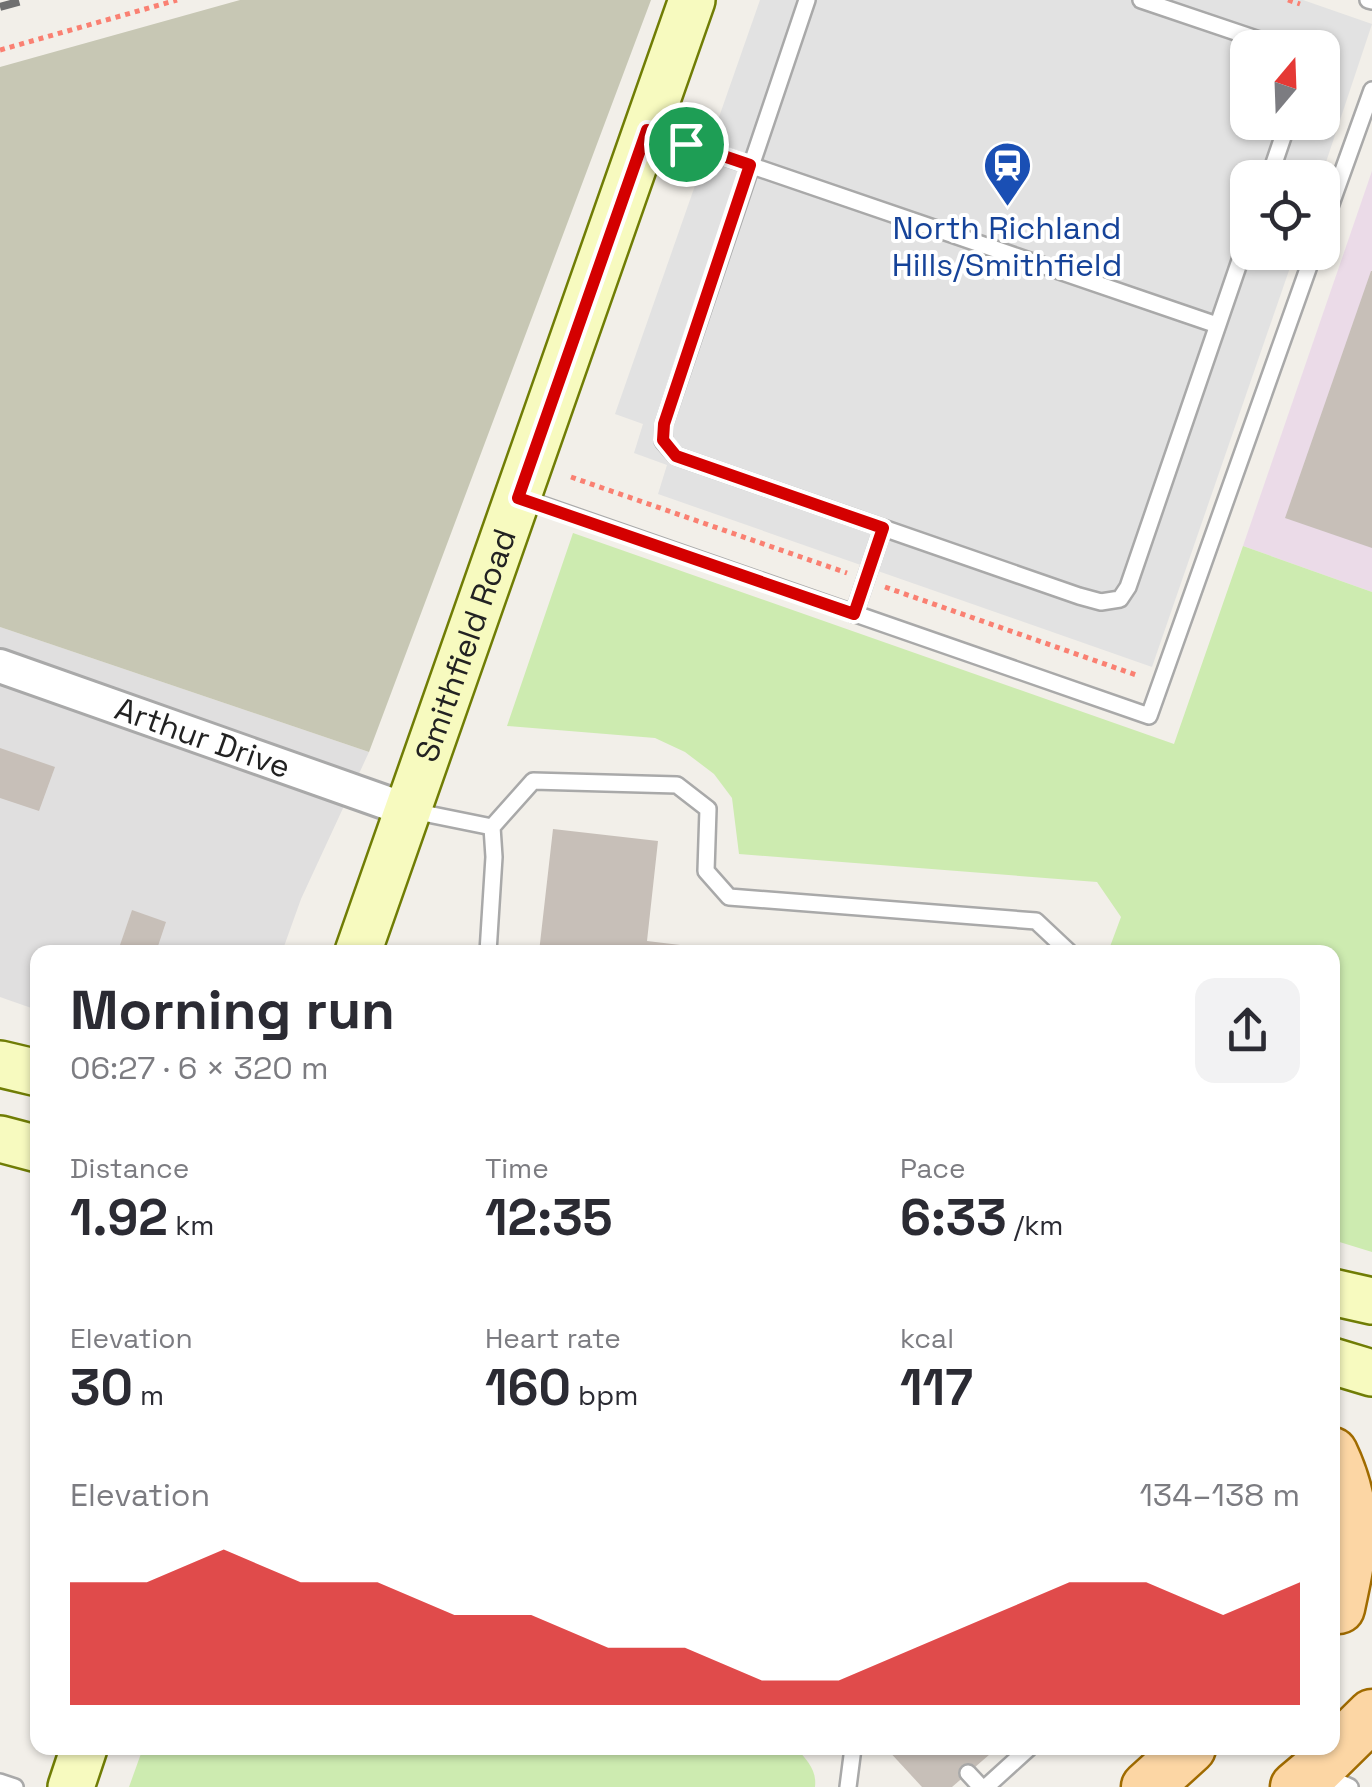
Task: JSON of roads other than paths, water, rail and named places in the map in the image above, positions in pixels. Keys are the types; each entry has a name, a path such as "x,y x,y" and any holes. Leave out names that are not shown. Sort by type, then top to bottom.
{"main road":[{"name":"Smithfield Road","path":"360,945 692,0"},
{"path":"0,1064 30,1071"},
{"path":"0,1140 30,1147"},
{"path":"1340,1294 1372,1301"},
{"path":"1340,1363 1372,1373"},
{"path":"1340,1475 1351,1503 1348,1600"},
{"path":"1320,1782 1372,1715"},
{"path":"71,1787 82,1755"},
{"path":"1147,1787 1182,1755"}],"street":[{"name":"Arthur Drive","path":"0,666 407,810"}],"lane":[{"path":"807,0 664,424 663,440 676,456 1079,596 1102,602 1120,599 1128,587 1236,270"},
{"path":"1141,0 1230,30"},
{"path":"1340,179 1372,90"},
{"path":"647,130 1216,325"},
{"path":"518,498 1149,716 1308,270"},
{"path":"854,614 883,528"},
{"path":"488,945 492,827 533,781 678,785 708,809 706,870 729,897 1036,920 1062,945"},
{"path":"407,810 492,827"},
{"path":"848,1787 852,1755"},
{"path":"968,1773 984,1787 1018,1755"},
{"path":"0,1782 15,1787"}],"railway":[{"path":"0,7 25,0"}],"place":[{"name":"North Richland Hills/Smithfield","path":"1007,208"}]}
